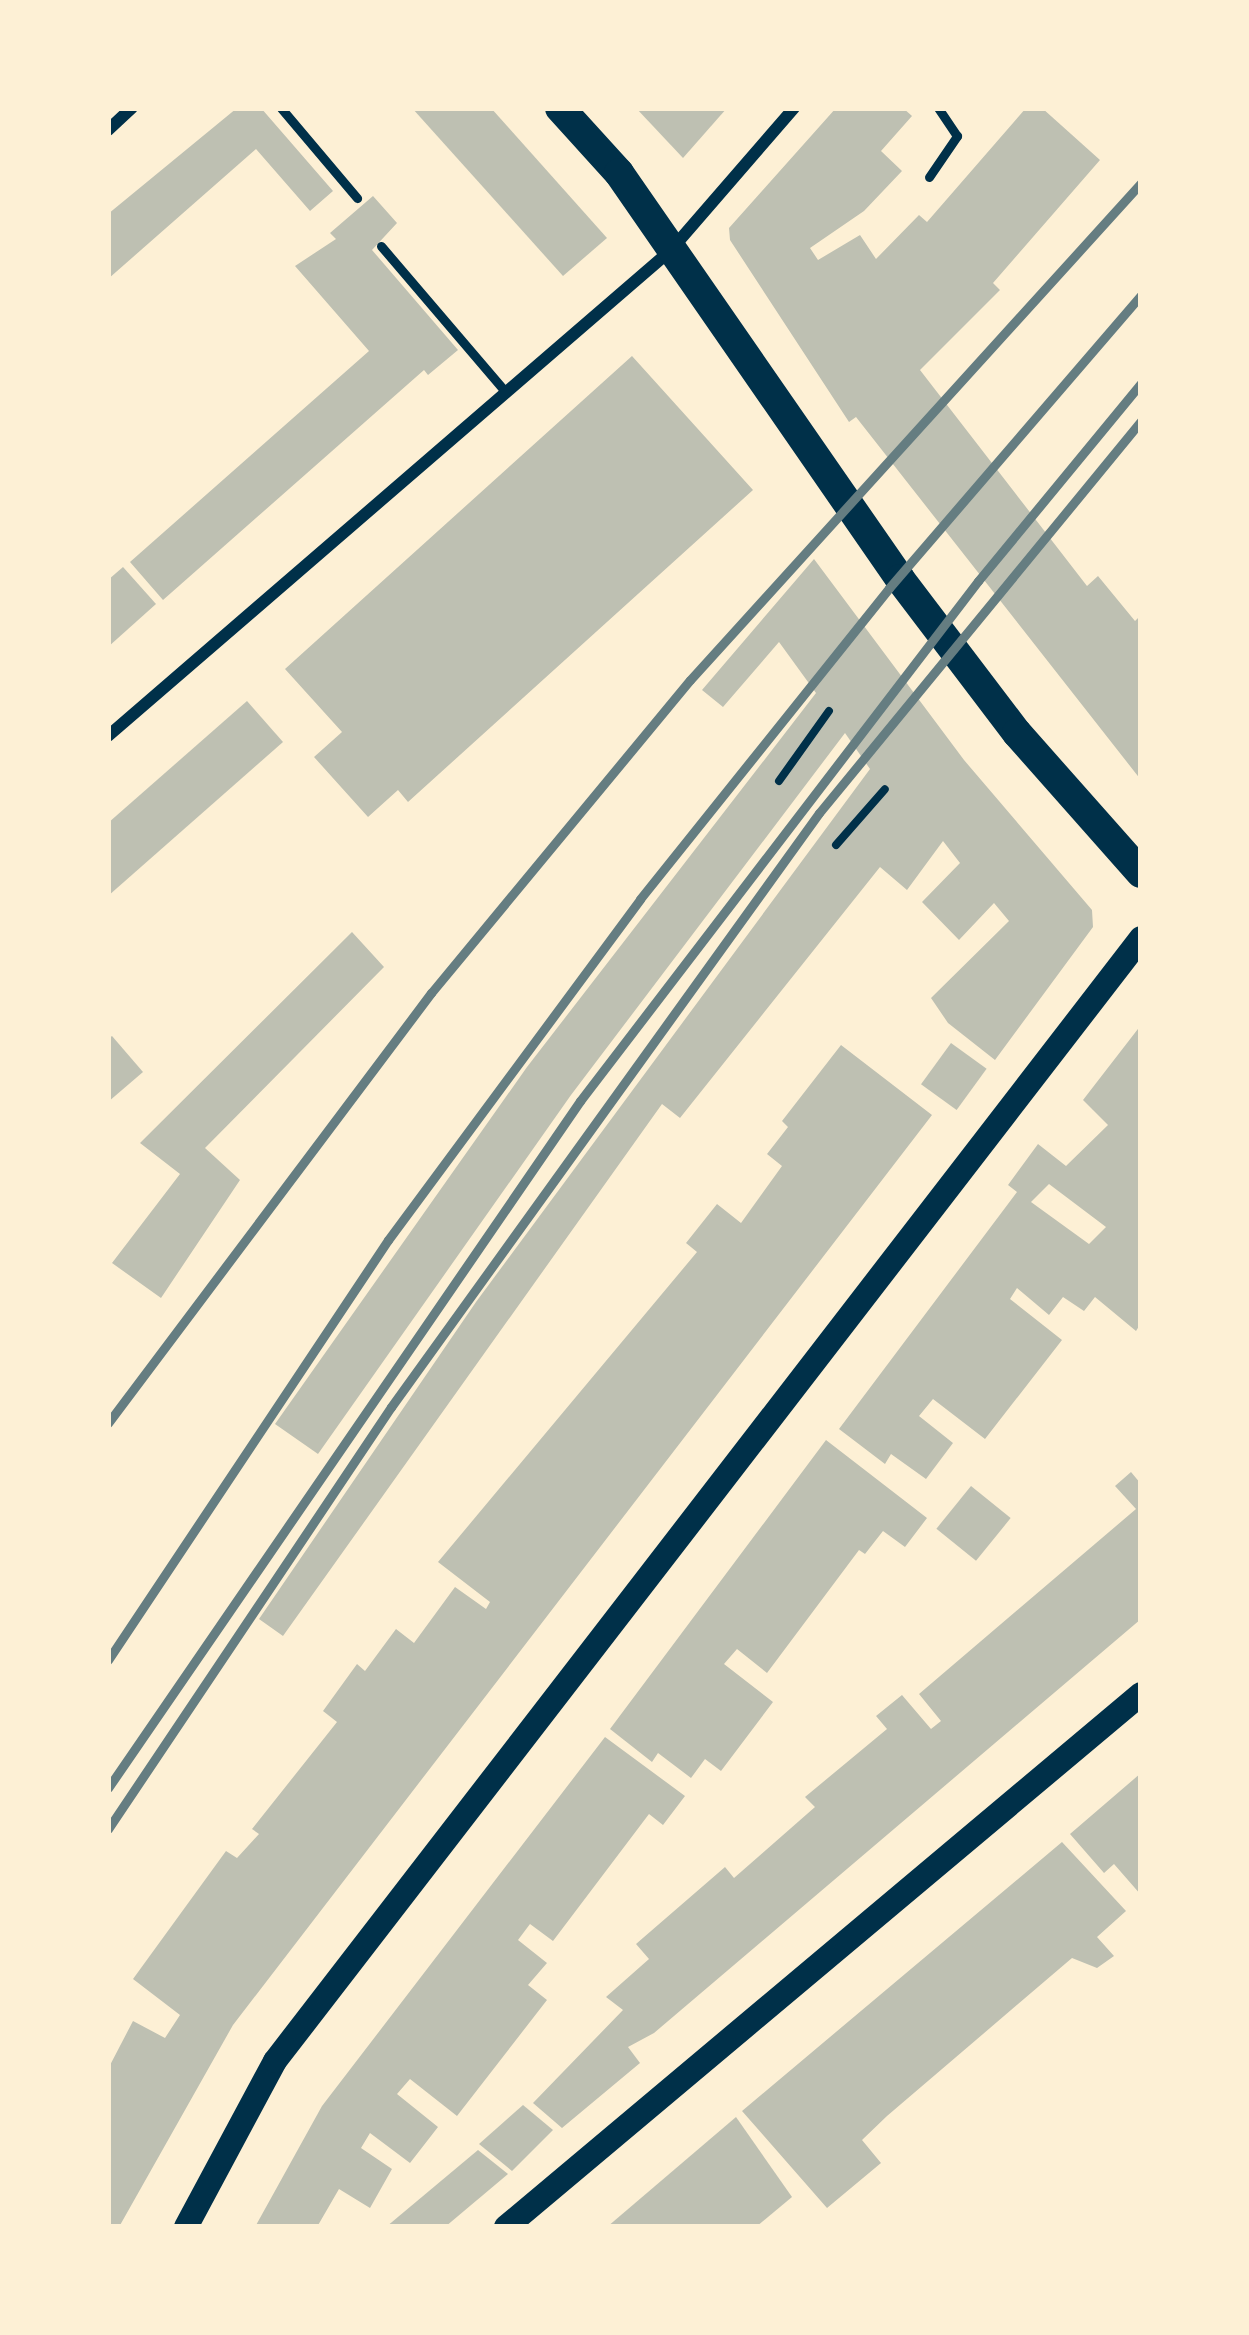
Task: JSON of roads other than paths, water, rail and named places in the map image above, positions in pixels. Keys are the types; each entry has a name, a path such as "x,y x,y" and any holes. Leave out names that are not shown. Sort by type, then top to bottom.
{"main road":[{"path":"560,108 619,173 828,483 1017,733 1141,873"},
{"path":"186,2227 274,2061 1141,938"},
{"path":"506,2227 1141,1694"}],"street":[{"path":"108,130 133,108"},
{"path":"108,736 502,389 671,250 794,108"}],"lane":[{"path":"281,108 357,198"},
{"path":"929,177 957,136 938,108"},
{"path":"382,246 502,389"}],"railway":[{"path":"108,1423 431,993 690,680 1141,183"},
{"path":"108,1660 388,1240 640,899 889,588 1141,295"},
{"path":"108,1788 580,1101 978,581 1141,383"},
{"path":"108,1829 391,1407 819,813 1141,421"}]}
